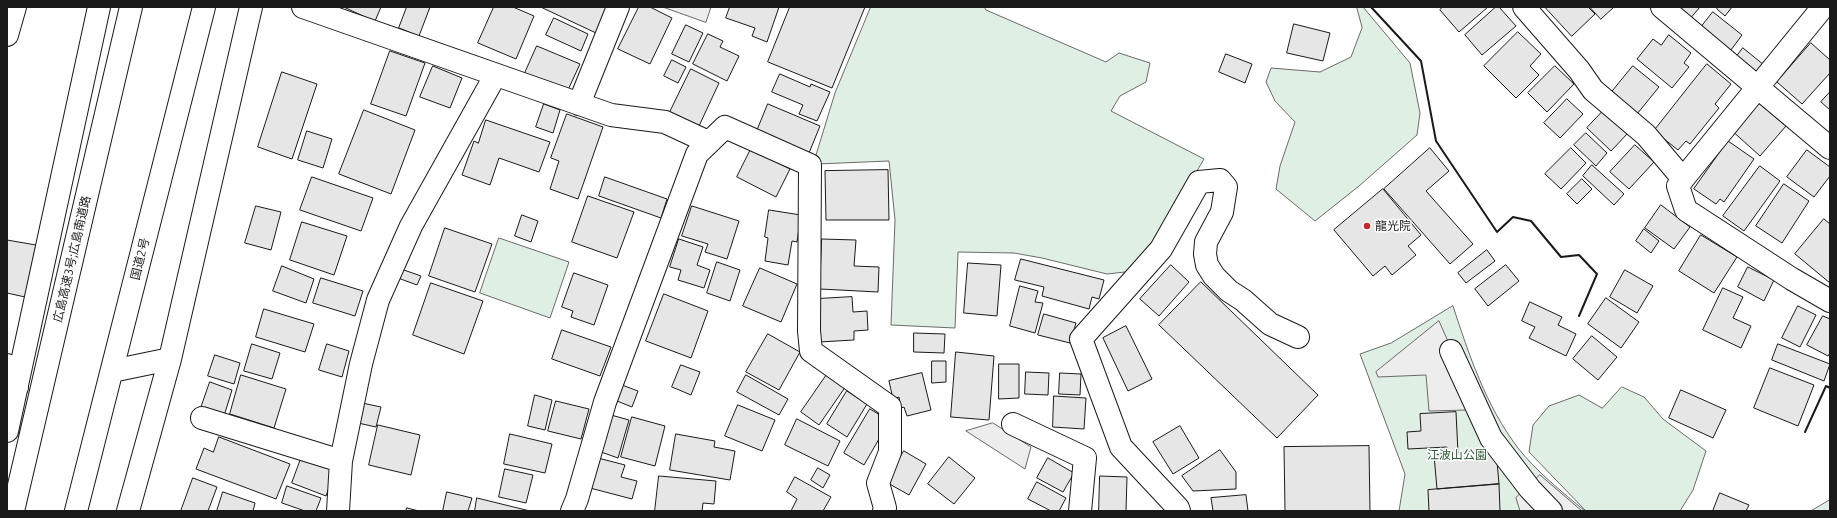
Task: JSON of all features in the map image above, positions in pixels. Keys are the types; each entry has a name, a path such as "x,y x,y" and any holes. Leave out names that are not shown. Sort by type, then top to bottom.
{"main road":[{"path":"7,432 99,7"},
{"name":"広島高速3号;広島南道路","path":"13,511 132,7"},
{"name":"国道2号","path":"76,511 204,7"},
{"path":"128,511 170,359 251,7"},
{"path":"303,7 611,116 666,122 708,142"},
{"path":"579,104 618,7"},
{"path":"1524,7 1579,70 1593,90 1646,134 1683,179"},
{"path":"1662,7 1830,148"},
{"path":"1823,7 1678,186 1686,210 1792,279 1830,301"},
{"path":"338,511 341,461 361,364 378,300 412,226 495,76"},
{"path":"572,511 577,499 605,402 697,154 708,142 725,128 810,166 809,331 811,352 890,407 890,452 878,482 885,508 884,511"},
{"path":"1179,511 1178,508 1121,447 1081,339 1161,249 1199,182 1220,180 1226,187 1222,212 1206,242 1205,254 1207,265 1214,276 1229,291 1243,300 1270,324 1298,337"},
{"path":"1451,351 1491,438 1530,490 1551,511"},
{"path":"112,370 170,359"},
{"path":"7,365 17,387"},
{"path":"202,418 341,461"},
{"path":"1013,424 1085,458 1080,511"}],"green space":[{"path":"871,7 984,7 986,10 1106,62 1119,53 1150,63 1146,82 1120,96 1111,111 1204,159 1151,249 1125,272 1107,274 1042,258 1014,253 958,252 955,328 891,325 895,220 889,161 817,164 816,155 835,93"},
{"path":"1357,7 1363,7 1410,63 1420,113 1417,135 1359,186 1315,221 1276,189 1280,166 1295,122 1275,101 1266,82 1271,68 1320,72 1351,57 1362,28"},
{"path":"499,238 569,262 550,318 480,293"},
{"name":"江波山公園","path":"1453,306 1465,343 1480,380 1507,432 1518,448 1533,465 1585,511 1399,511 1405,474 1360,354 1391,343"},
{"path":"1622,387 1644,397 1663,419 1706,451 1693,490 1680,511 1586,511 1529,452 1533,425 1549,406 1579,395 1602,408"},
{"path":"1830,500 1830,511 1811,511"}],"shaded area":[{"path":"663,7 711,7 706,22"},
{"path":"1439,321 1462,373 1466,410 1429,411 1426,375 1378,377 1376,372"},
{"path":"993,423 1031,447 1025,469 966,431"},
{"path":"1540,475 1582,511 1520,511 1516,498"}],"building":[{"path":"344,7 381,7 375,21"},
{"path":"407,7 430,7 419,36 399,28"},
{"path":"494,7 513,7 534,16 516,59 478,43"},
{"path":"541,7 609,7 597,33"},
{"path":"639,7 650,7 672,18 650,64 618,49"},
{"path":"730,7 779,7 767,42 752,36 755,28 726,18"},
{"path":"790,7 865,7 832,88 768,62"},
{"path":"1443,7 1488,7 1459,32 1440,10"},
{"path":"1496,7 1499,7 1516,26 1482,55 1465,35"},
{"path":"1545,7 1588,7 1595,14 1572,36"},
{"path":"1590,7 1614,7 1601,19"},
{"path":"1673,7 1700,7 1689,20"},
{"path":"1718,7 1732,7 1725,16 1717,9"},
{"path":"1713,12 1742,35 1728,54 1699,30"},
{"path":"554,18 588,34 581,51 546,35"},
{"path":"1294,24 1330,33 1323,61 1287,53"},
{"path":"686,25 703,33 689,62 672,54"},
{"path":"1518,32 1541,54 1530,66 1539,75 1516,98 1484,66"},
{"path":"708,34 723,41 720,47 739,56 727,81 693,64"},
{"path":"1669,35 1691,53 1684,63 1689,67 1672,88 1637,59 1653,39 1661,45"},
{"path":"1811,43 1830,60 1830,73 1802,104 1777,82"},
{"path":"537,46 580,64 567,92 525,73"},
{"path":"1743,48 1764,65 1754,77 1734,60"},
{"path":"390,51 425,63 406,116 371,104"},
{"path":"1226,54 1252,64 1245,83 1219,72"},
{"path":"672,60 686,67 678,83 664,76"},
{"path":"1707,64 1731,84 1715,104 1719,108 1690,144 1686,141 1678,150 1654,131"},
{"path":"433,66 462,78 450,108 420,97"},
{"path":"1555,66 1574,84 1547,112 1528,93"},
{"path":"1633,66 1659,87 1637,114 1611,93"},
{"path":"691,69 719,83 699,126 670,112"},
{"path":"282,72 317,84 292,159 258,147"},
{"path":"780,74 810,87 811,84 830,92 817,121 799,114 803,105 772,92"},
{"path":"1830,92 1830,110 1821,102"},
{"path":"1567,99 1583,114 1560,138 1544,123"},
{"path":"1755,100 1786,126 1760,156 1730,129"},
{"path":"544,104 560,110 553,133 536,127"},
{"path":"768,104 820,126 809,153 757,131"},
{"path":"364,110 415,130 391,194 339,174"},
{"path":"1604,110 1628,133 1611,151 1587,128"},
{"path":"567,114 603,127 578,199 550,189 559,161 551,158"},
{"path":"486,120 550,142 539,172 499,158 490,185 462,175 474,141 478,143"},
{"path":"307,131 332,139 323,168 298,160"},
{"path":"1586,133 1607,153 1596,166 1574,145"},
{"path":"1728,141 1754,159 1724,202 1720,199 1716,204 1694,189"},
{"path":"1635,145 1654,162 1629,189 1610,172"},
{"path":"1430,148 1449,171 1426,191 1473,244 1450,264 1384,189"},
{"path":"1571,148 1586,163 1561,189 1545,174"},
{"path":"751,149 790,169 776,197 737,177"},
{"path":"1807,150 1830,167 1830,176 1814,197 1787,177"},
{"path":"1592,165 1624,194 1614,205 1583,176"},
{"path":"1760,166 1780,181 1744,231 1723,216"},
{"path":"888,170 889,220 826,220 825,171"},
{"path":"312,177 373,198 361,231 300,210"},
{"path":"605,177 667,199 661,218 599,196"},
{"path":"1582,179 1592,189 1577,204 1567,194"},
{"path":"1784,184 1809,201 1782,243 1756,226"},
{"path":"1383,189 1421,235 1408,246 1416,255 1392,275 1385,266 1373,276 1334,230"},
{"path":"588,196 634,212 617,258 572,242"},
{"path":"1661,205 1690,227 1674,249 1645,228"},
{"path":"256,206 281,212 271,250 245,243"},
{"path":"692,206 739,221 727,259 705,252 708,244 682,236"},
{"path":"769,210 801,215 797,242 792,241 788,265 765,261 768,238 765,237"},
{"path":"522,215 538,221 531,242 515,236"},
{"path":"1824,219 1830,224 1830,283 1795,254"},
{"path":"302,222 347,236 334,275 290,260"},
{"path":"445,228 492,244 475,292 429,276"},
{"path":"1644,229 1659,241 1651,253 1636,241"},
{"path":"1701,235 1737,257 1714,293 1679,271"},
{"path":"679,239 703,247 697,265 710,270 704,288 678,280 681,270 670,267"},
{"path":"822,239 856,240 854,266 879,267 878,292 820,289"},
{"path":"7,240 36,245 25,297 7,293"},
{"path":"1487,250 1495,261 1466,283 1458,273"},
{"path":"1021,259 1104,280 1099,299 1092,297 1089,309 1042,296 1044,287 1015,280"},
{"path":"717,262 740,270 730,301 707,293"},
{"path":"968,263 1001,265 997,316 964,313"},
{"path":"1171,265 1189,282 1159,316 1140,299"},
{"path":"1506,265 1519,281 1488,306 1475,289"},
{"path":"282,266 314,279 306,303 273,291"},
{"path":"1748,267 1774,280 1764,301 1738,287"},
{"path":"760,268 797,284 781,322 743,306"},
{"path":"401,269 421,276 417,285 398,278"},
{"path":"1625,270 1653,286 1637,313 1610,297"},
{"path":"574,273 608,285 594,325 571,317 573,311 562,307"},
{"path":"321,278 363,291 355,316 313,303"},
{"path":"1201,282 1318,395 1277,438 1159,325"},
{"path":"431,283 483,301 464,354 413,335"},
{"path":"1020,286 1038,291 1035,302 1043,303 1035,333 1010,326"},
{"path":"1723,288 1743,297 1733,318 1751,326 1741,348 1703,330"},
{"path":"664,294 708,311 691,358 646,341"},
{"path":"852,297 853,312 867,311 868,330 854,331 854,340 819,342 817,299"},
{"path":"1606,298 1639,322 1621,348 1588,324"},
{"path":"1530,302 1562,317 1558,325 1576,334 1566,356 1529,338 1535,327 1522,321"},
{"path":"1798,306 1816,315 1800,347 1782,338"},
{"path":"264,309 314,324 305,352 256,337"},
{"path":"1044,314 1076,323 1070,343 1038,335"},
{"path":"1823,316 1830,319 1830,353 1828,356 1807,345"},
{"path":"1126,326 1152,379 1128,391 1103,338"},
{"path":"562,330 611,347 600,376 552,359"},
{"path":"914,333 945,334 944,353 914,352"},
{"path":"768,334 800,352 779,390 746,372"},
{"path":"1592,336 1617,357 1598,380 1573,359"},
{"path":"252,344 280,353 272,379 244,371"},
{"path":"327,344 349,351 342,377 319,370"},
{"path":"1778,344 1830,364 1824,381 1772,360"},
{"path":"956,352 994,356 989,420 951,417"},
{"path":"215,355 240,363 234,384 208,376"},
{"path":"932,361 946,361 946,382 932,383"},
{"path":"999,364 1019,364 1019,398 999,399"},
{"path":"681,365 700,372 691,395 672,387"},
{"path":"1770,368 1814,385 1798,426 1754,408"},
{"path":"1026,372 1049,373 1048,395 1025,394"},
{"path":"828,373 846,386 819,425 801,412"},
{"path":"922,373 931,410 907,416 904,407 901,408 899,397 893,399 889,381"},
{"path":"1060,373 1081,374 1080,395 1059,394"},
{"path":"241,375 286,389 274,428 230,414"},
{"path":"746,375 788,399 779,415 737,392"},
{"path":"210,382 232,390 224,416 201,408"},
{"path":"622,385 638,391 632,407 617,401"},
{"path":"1681,390 1726,410 1713,438 1669,418"},
{"path":"847,391 867,404 847,437 827,424"},
{"path":"535,395 552,400 545,430 528,426"},
{"path":"1054,396 1086,398 1084,429 1053,427"},
{"path":"556,401 589,409 581,439 548,431"},
{"path":"362,403 381,407 376,427 358,423"},
{"path":"738,405 775,420 762,451 725,436"},
{"path":"870,409 880,415 883,432 864,465 844,453"},
{"path":"1456,412 1458,453 1447,454 1447,447 1408,449 1407,432 1421,431 1420,414"},
{"path":"611,415 629,420 618,458 601,452"},
{"path":"632,417 665,426 655,466 621,457"},
{"path":"797,419 840,441 828,466 785,445"},
{"path":"378,425 420,435 411,475 369,465"},
{"path":"1180,426 1199,458 1173,474 1153,442"},
{"path":"510,434 552,444 545,473 504,464"},
{"path":"676,434 715,441 714,447 735,451 730,480 670,470"},
{"path":"219,437 290,464 276,499 196,469 204,448 213,452"},
{"path":"1369,446 1370,511 1285,511 1284,447"},
{"path":"1220,450 1236,472 1236,489 1193,491 1182,476"},
{"path":"1496,450 1499,484 1437,489 1434,455"},
{"path":"904,451 926,464 909,495 886,482"},
{"path":"302,456 336,468 326,496 292,483"},
{"path":"949,457 975,478 954,504 928,484"},
{"path":"598,458 625,465 621,477 637,481 632,499 590,488"},
{"path":"1048,458 1074,473 1063,492 1037,478"},
{"path":"818,468 830,475 823,488 811,480"},
{"path":"505,469 533,475 526,503 499,497"},
{"path":"659,476 716,481 714,504 703,503 702,511 655,511"},
{"path":"1100,476 1127,477 1126,511 1099,511"},
{"path":"795,477 831,497 823,511 791,511 797,499 787,492"},
{"path":"193,478 217,487 208,511 181,511"},
{"path":"1037,482 1066,498 1059,511 1051,511 1028,499"},
{"path":"1499,484 1500,511 1429,511 1428,490"},
{"path":"287,486 321,498 316,511 305,511 282,503"},
{"path":"223,492 255,503 253,511 217,511"},
{"path":"447,492 472,498 468,511 443,511"},
{"path":"1720,493 1749,505 1746,511 1713,511"},
{"path":"1246,495 1248,511 1213,511 1211,498"},
{"path":"477,498 530,511 475,511"},
{"path":"407,508 419,511 406,511"}],"wall":[{"path":"1371,7 1421,61 1436,141 1497,232 1513,217 1531,221 1561,257 1579,255 1597,274 1579,316"},
{"path":"1805,432 1826,386 1830,388"}],"place":[{"name":"龍光院","path":"1367,226"}]}
